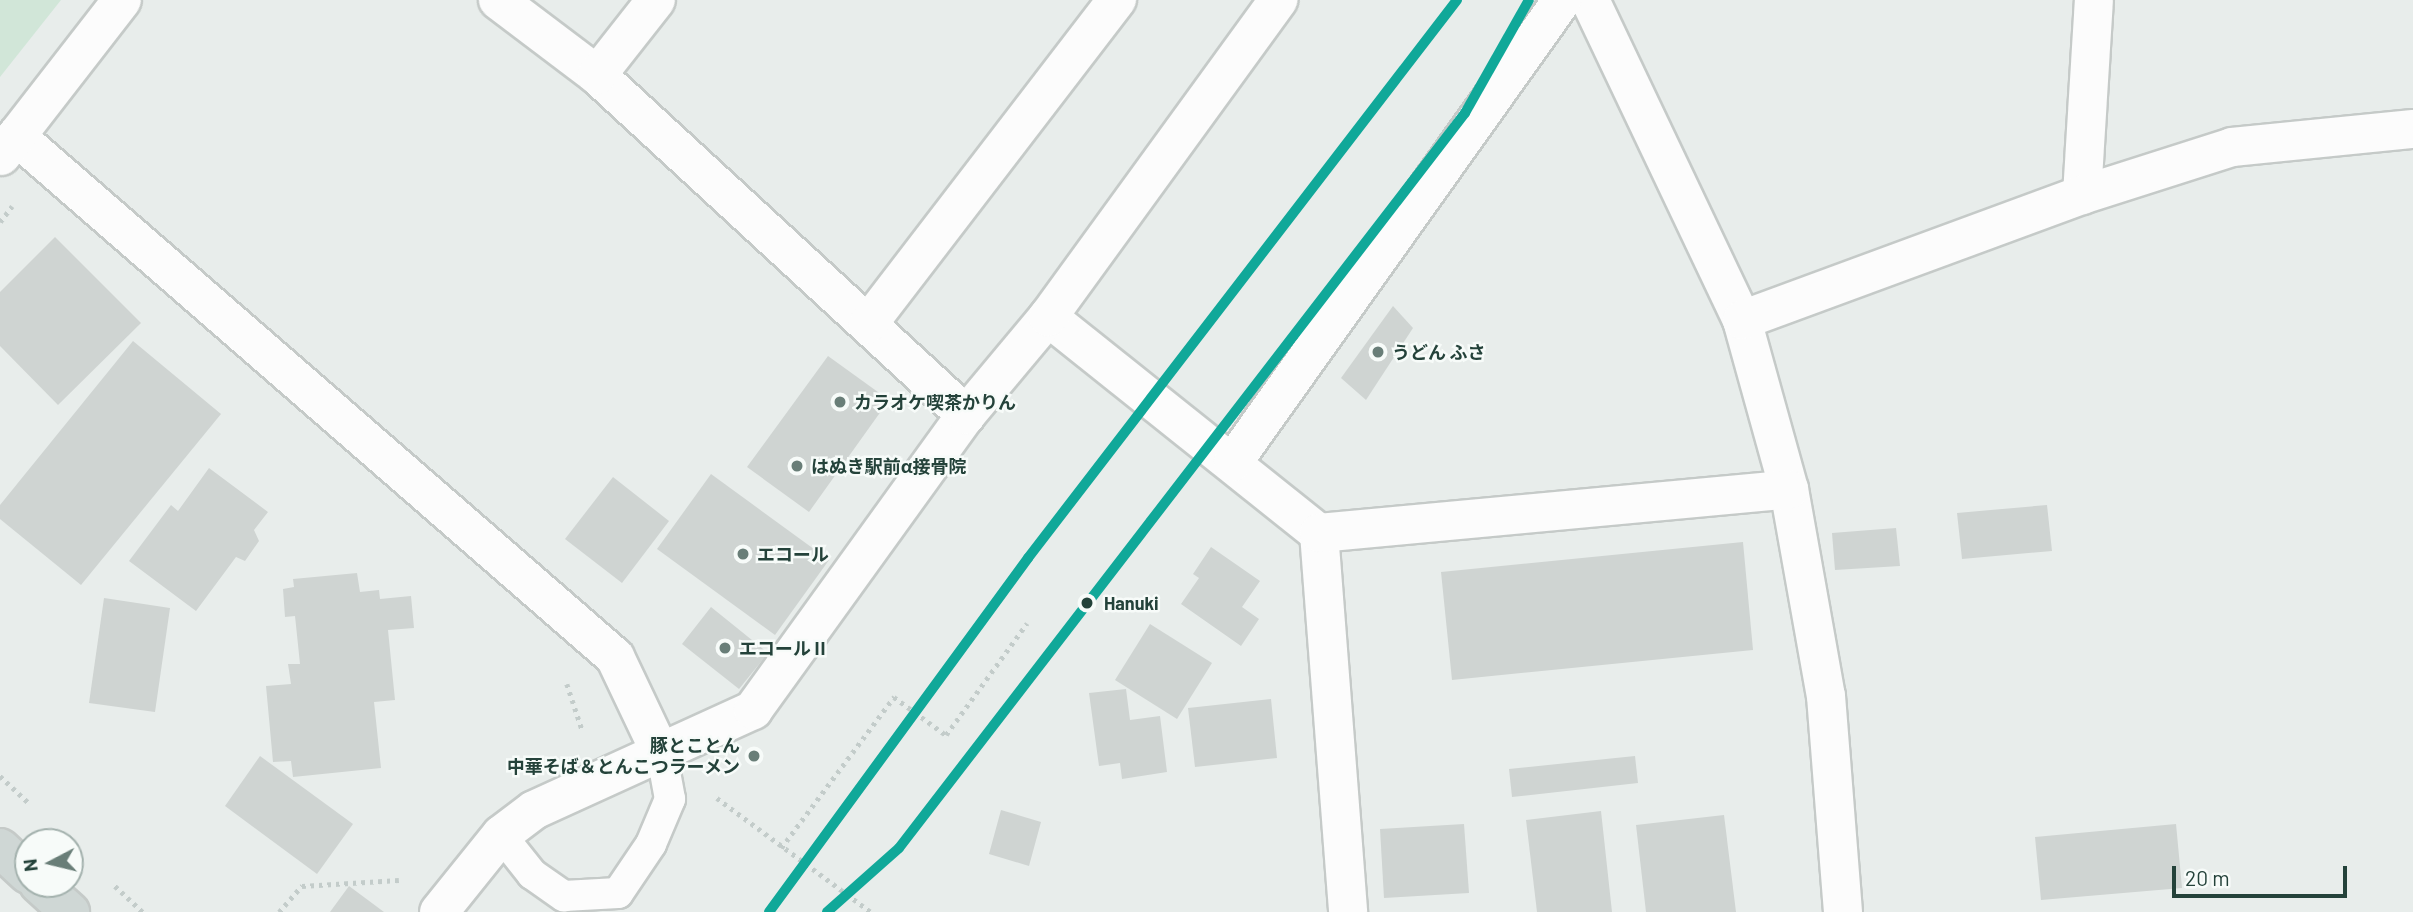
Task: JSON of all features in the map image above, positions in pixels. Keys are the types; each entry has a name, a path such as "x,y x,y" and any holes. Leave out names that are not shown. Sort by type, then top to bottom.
{"main road":[{"path":"53,898 70,912"}],"street":[{"path":"122,0 8,147 615,657 662,756"},
{"path":"498,0 597,75 966,415"},
{"path":"597,75 656,0"},
{"path":"868,324 1116,0"},
{"path":"439,912 501,835 534,810 662,756 753,710 966,415 1048,317 1278,0"},
{"path":"1233,462 1562,0"},
{"path":"1590,0 1742,320 1789,489 1826,696 1843,912"},
{"path":"2082,195 2094,0"},
{"path":"1742,320 2082,195 2232,146 2413,129"},
{"path":"1048,317 1319,533 1789,489"},
{"path":"1319,533 1349,912"}],"lane":[{"path":"501,835 532,874 564,896 618,893 651,844 670,799 662,756"}],"path":[{"path":"0,222 16,200"},
{"path":"781,848 894,697 946,735 1027,623"},
{"path":"566,682 585,728 574,733"},
{"path":"708,792 870,912"},
{"path":"279,912 302,886 404,880"}],"green space":[{"path":"0,0 61,0 0,77"}],"building":[{"path":"55,237 141,323 58,405 0,346 0,292"},
{"path":"1393,306 1413,328 1366,400 1341,378"},
{"path":"133,341 221,414 81,585 0,519 0,505"},
{"path":"828,356 889,400 809,512 747,467"},
{"path":"209,468 268,512 254,530 259,541 245,561 236,557 196,611 129,561 171,505 178,511"},
{"name":"エコール","path":"711,474 829,560 775,635 657,549"},
{"path":"613,477 669,521 622,583 565,539"},
{"path":"2047,505 2052,551 1962,559 1957,513"},
{"path":"1896,528 1900,566 1835,570 1832,533"},
{"path":"1743,542 1753,650 1452,680 1441,572"},
{"path":"1211,547 1260,581 1242,607 1259,619 1241,646 1181,604 1199,578 1193,574"},
{"path":"357,573 360,592 379,590 380,599 411,596 414,628 388,630 395,700 374,702 381,768 293,777 291,761 273,762 266,686 291,684 288,664 300,664 295,616 285,617 283,589 294,587 293,579"},
{"path":"104,598 170,608 155,712 89,703"},
{"name":"エコールⅡ","path":"711,607 768,653 739,689 682,644"},
{"path":"1150,624 1212,663 1177,719 1115,680"},
{"path":"1126,689 1130,720 1160,716 1167,772 1122,779 1120,763 1099,766 1089,693"},
{"path":"1271,699 1277,758 1195,767 1188,708"},
{"path":"260,756 353,824 317,874 225,806"},
{"path":"1635,756 1638,783 1512,797 1509,769"},
{"path":"1001,810 1041,822 1029,866 989,854"},
{"path":"1601,811 1612,912 1537,912 1526,820"},
{"path":"1724,815 1736,912 1646,912 1636,825"},
{"path":"1464,824 1469,893 1384,898 1380,829"},
{"path":"2176,824 2182,888 2041,900 2035,837"},
{"path":"349,886 384,912 330,912"}],"transit line":[{"path":"769,912 1028,558 1457,0"},
{"path":"827,912 899,848 1465,113 1529,0"}],"place":[{"name":"うどん ふさ","path":"1378,352"},
{"name":"カラオケ喫茶かりん","path":"840,402"},
{"name":"はぬき駅前α接骨院","path":"797,466"},
{"name":"エコール","path":"743,554"},
{"name":"Hanuki","path":"1087,603"},
{"name":"エコールⅡ","path":"725,648"},
{"name":"豚とことん 中華そば＆とんこつラーメン","path":"754,756"}]}
